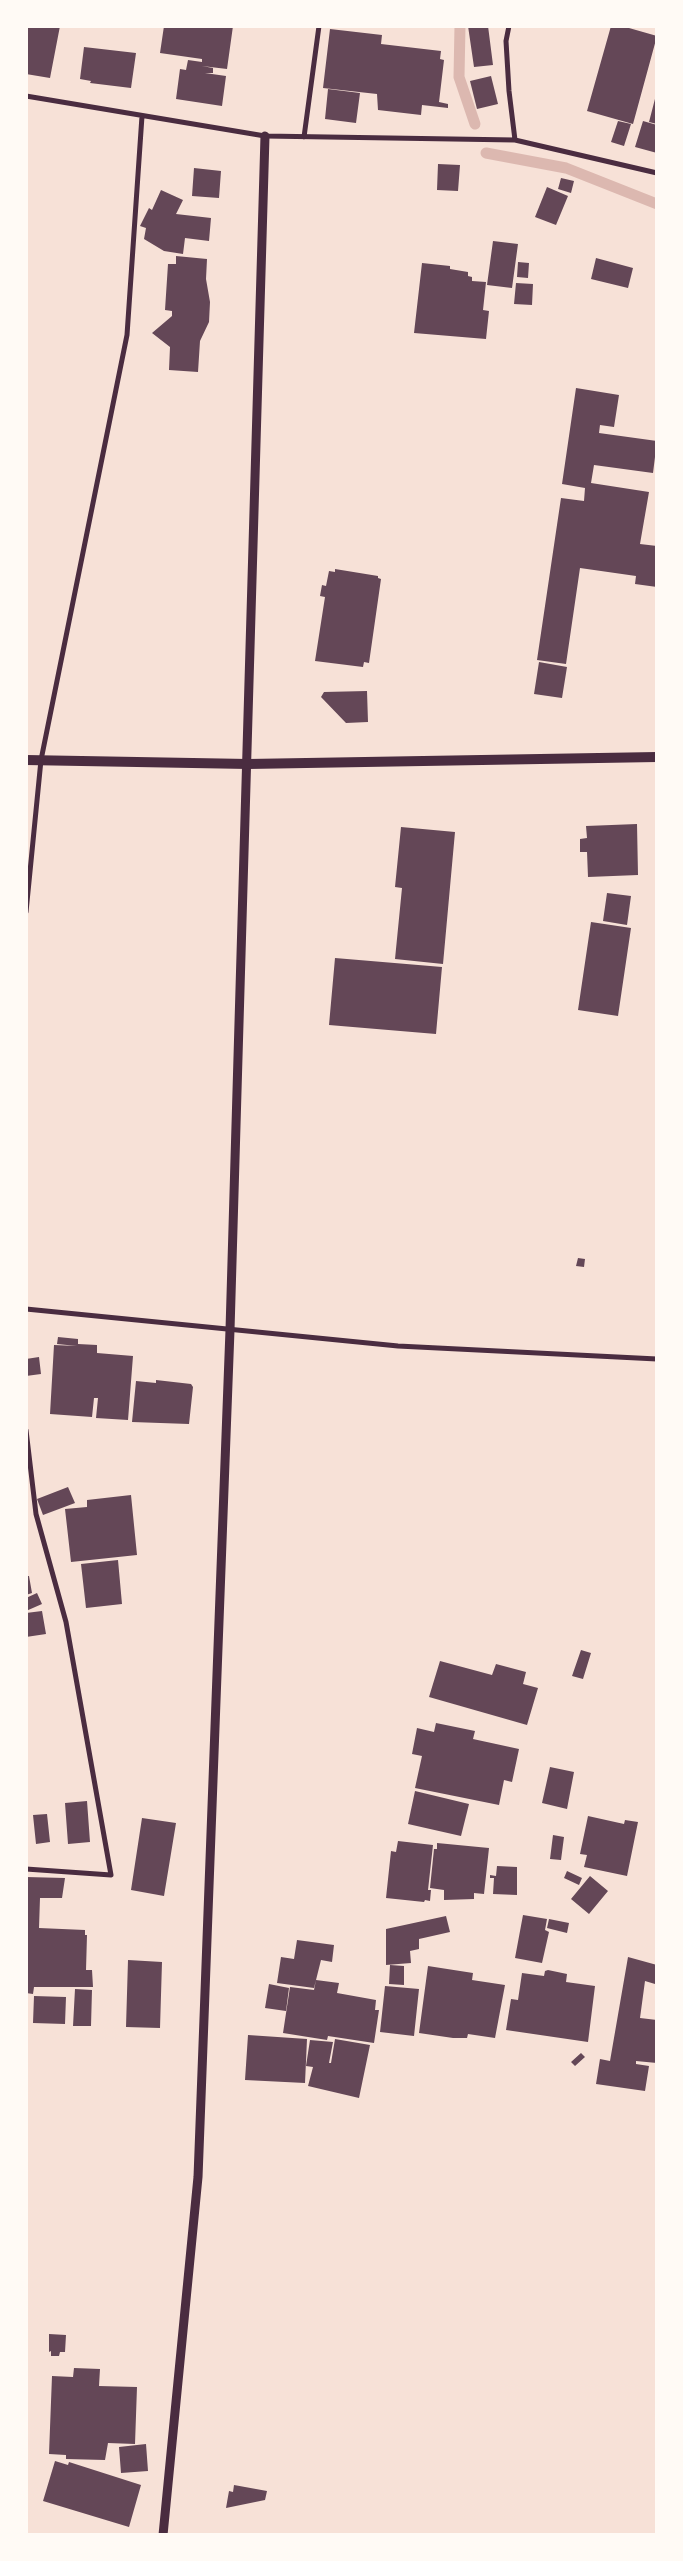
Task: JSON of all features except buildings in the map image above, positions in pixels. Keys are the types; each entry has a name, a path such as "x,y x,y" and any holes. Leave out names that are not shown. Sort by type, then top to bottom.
{"main road":[{"path":"26,760 248,764 657,756"}],"street":[{"path":"304,137 319,26"},
{"path":"509,26 506,41 509,91 515,140"},
{"path":"26,96 265,136 515,140 657,173"},
{"path":"26,912 41,760 127,335 142,116"},
{"path":"163,2535 198,2177 230,1330 265,136"},
{"path":"26,1309 398,1346 657,1359"},
{"path":"26,1430 36,1514 66,1622 111,1875 26,1869"}],"waterway":[{"path":"460,26 459,77 475,124"},
{"path":"486,153 566,168 657,204"}]}
